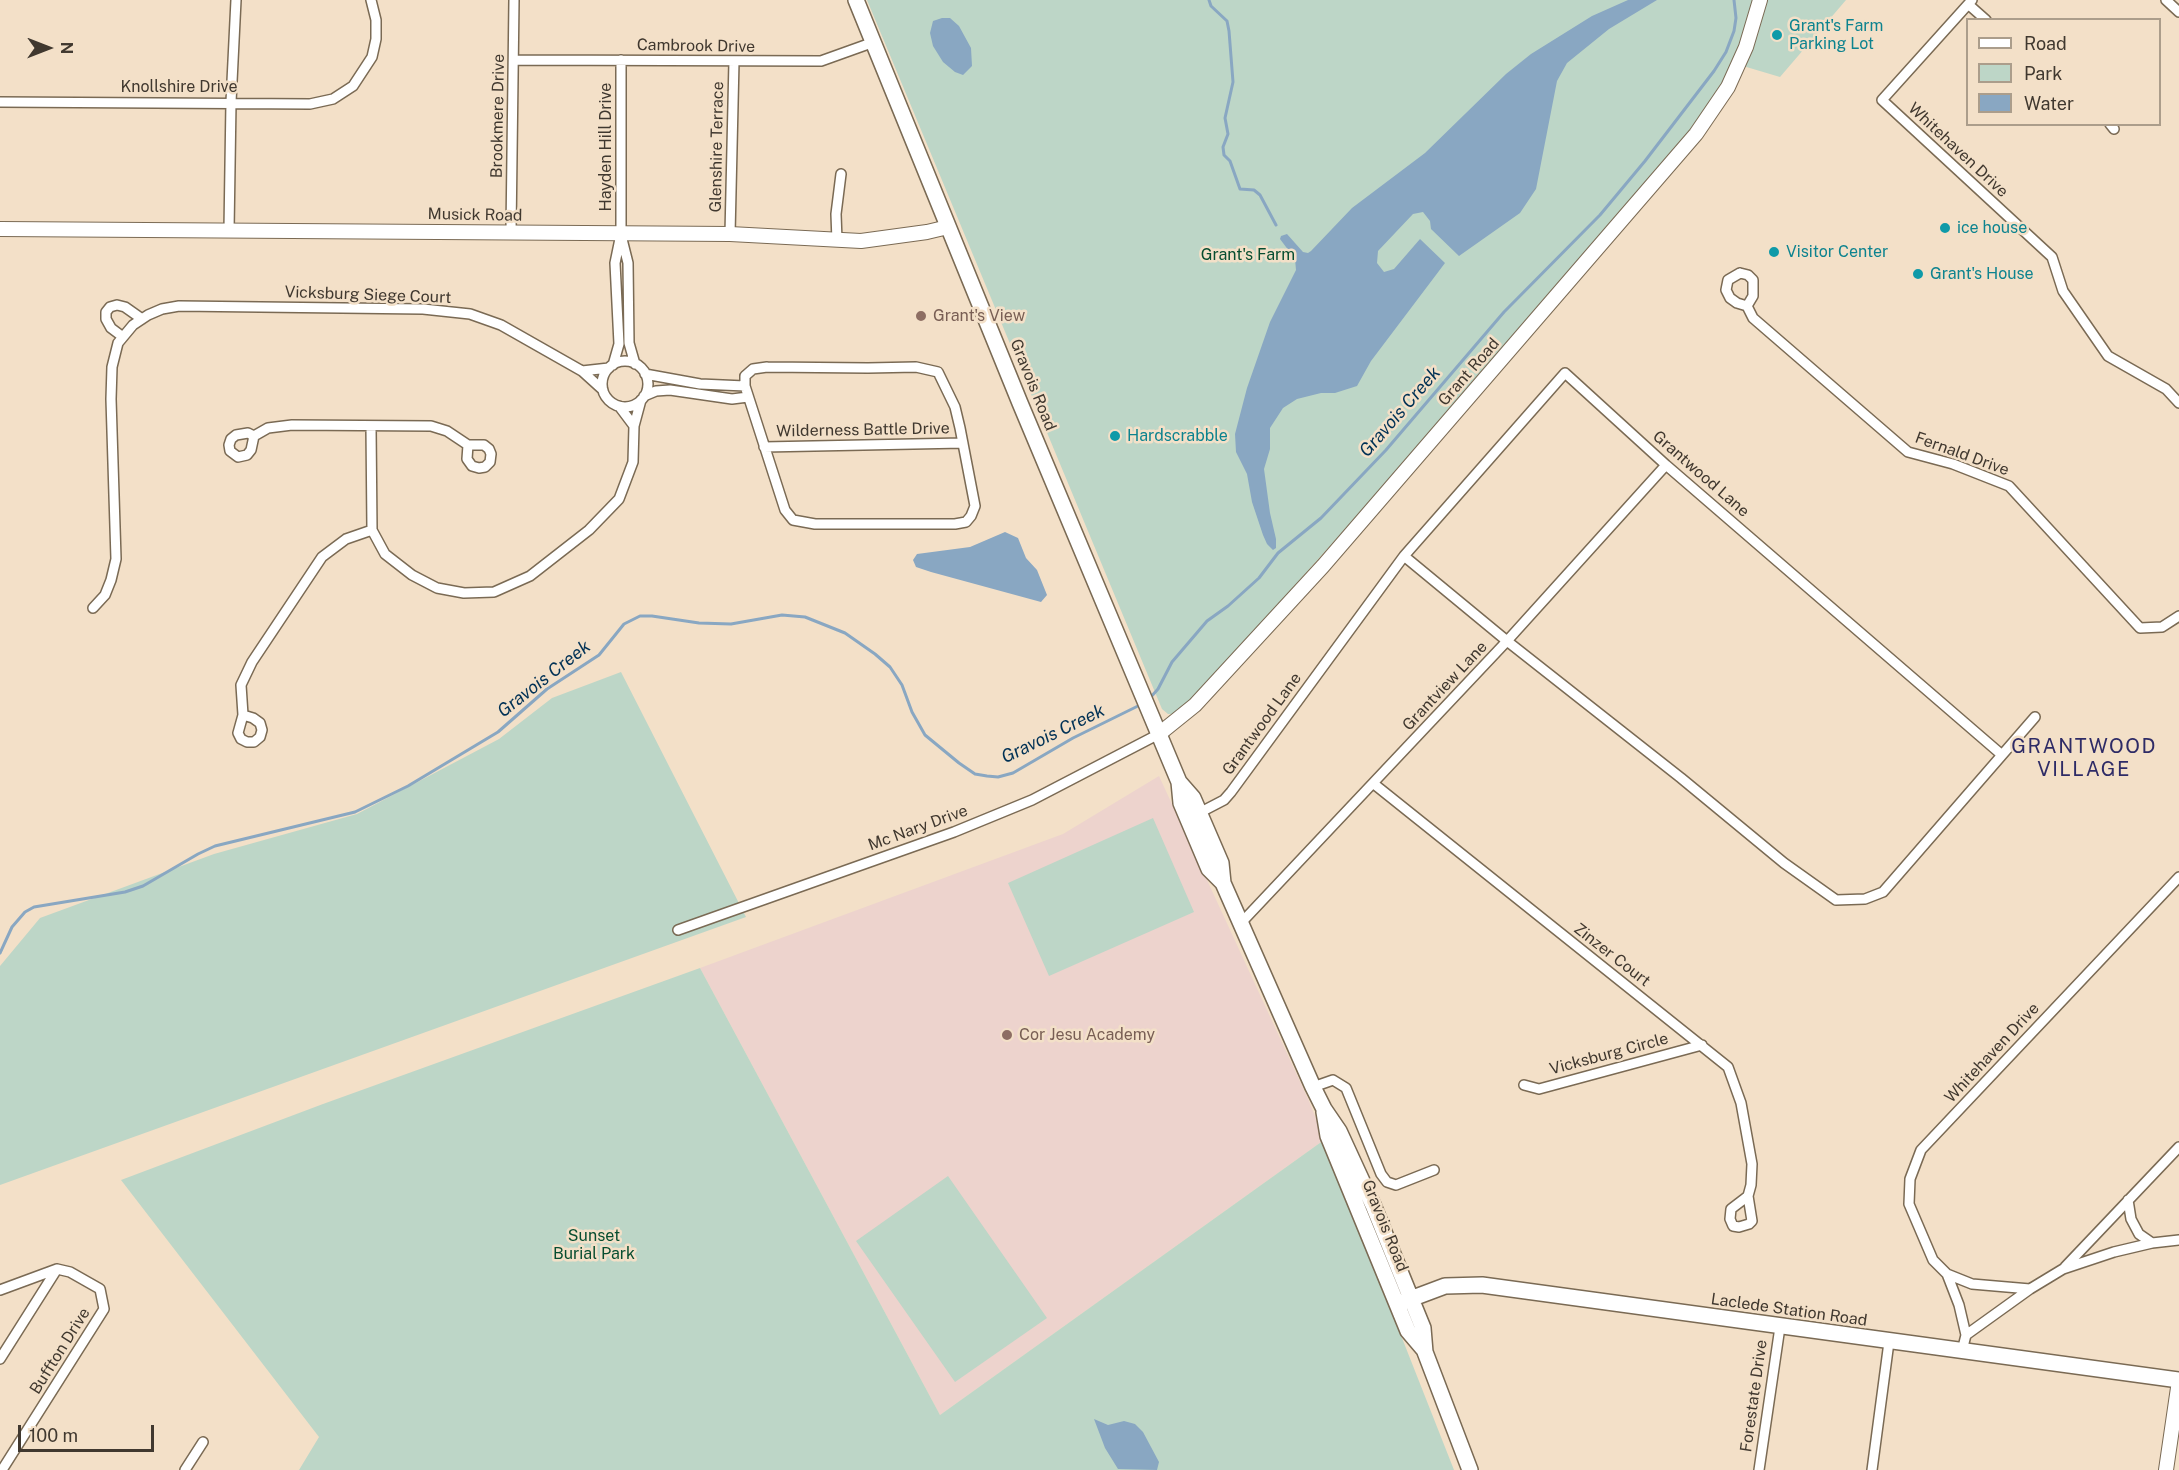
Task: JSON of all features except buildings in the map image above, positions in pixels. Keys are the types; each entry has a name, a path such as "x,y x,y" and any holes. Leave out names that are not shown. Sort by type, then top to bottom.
{"main road":[{"name":"Gravois Road","path":"856,0 1179,782 1193,798 1221,863 1223,883 1313,1087 1324,1109 1340,1131 1402,1276 1408,1331 1425,1352 1470,1470"},
{"name":"Gravois Road","path":"1179,782 1180,803 1209,868 1223,883"},
{"name":"Gravois Road","path":"1324,1109 1328,1136 1404,1301"},
{"path":"1402,1276 1437,1288"},
{"name":"Laclede Station Road","path":"1404,1301 1437,1288 1455,1284 1482,1286 2179,1380"}],"street":[{"path":"230,230 231,102 236,0"},
{"name":"Knollshire Drive","path":"0,102 310,104 333,99 353,86 372,57 376,39 376,20 371,0"},
{"name":"Brookmere Drive","path":"511,232 514,0"},
{"name":"Grant Road","path":"1159,734 1195,705 1323,566 1696,134 1728,87 1746,47 1760,0"},
{"path":"2166,0 2179,12"},
{"path":"1970,2 1984,18"},
{"name":"Whitehaven Drive","path":"1970,2 1882,100 2052,257 2063,291 2108,356 2166,389 2179,403"},
{"name":"Cambrook Drive","path":"514,60 820,61 874,42"},
{"name":"Hayden Hill Drive","path":"621,60 621,234"},
{"name":"Glenshire Terrace","path":"730,234 734,61"},
{"path":"837,241 836,214 841,174"},
{"name":"Musick Road","path":"0,229 730,234 837,241 885,239 948,227"},
{"path":"372,427 372,530 385,554 412,575 437,588 464,593 494,592 530,576 589,530 619,499 633,462 634,426 648,383 645,374 635,364 629,343 628,263 621,234"},
{"path":"621,234 615,263 619,344 611,366 604,376 603,390 634,426"},
{"path":"123,337 111,328 106,320 106,312 110,307 117,304 125,307 142,319"},
{"name":"Vicksburg Siege Court","path":"93,608 105,595 116,560 112,367 118,342 142,319 162,309 178,306 423,309 470,314 501,325 582,371 603,390"},
{"name":"Fernald Drive","path":"1747,306 1753,318 1908,452 1953,464 2009,486 2140,628 2162,627 2179,616"},
{"path":"582,371 611,366 621,361 635,364"},
{"path":"767,366 916,367 938,372 954,407 963,443 975,506 971,516 966,522 955,524 815,524 793,520 785,510 746,386 745,376 753,369 767,366"},
{"name":"Grantwood Lane","path":"1199,813 1224,800 1232,792 1404,556 1565,373 1666,465 2002,755"},
{"path":"645,374 700,384 746,386"},
{"path":"619,406 633,406 656,391 670,390 732,399 748,397"},
{"path":"254,435 268,428 292,426 431,426 447,431 468,445"},
{"name":"Wilderness Battle Drive","path":"764,447 963,443"},
{"name":"Grantview Lane","path":"1241,923 1507,641 1666,465"},
{"path":"243,716 241,685 252,662 322,557 346,538 372,530"},
{"path":"1404,556 1507,641 1682,778 1784,863 1836,900 1865,899 1883,892 2035,717"},
{"name":"Mc Nary Drive","path":"678,930 974,824 1032,800 1159,734"},
{"name":"Zinzer Court","path":"1374,784 1728,1067 1741,1103 1748,1136 1752,1164 1748,1196"},
{"name":"Whitehaven Drive","path":"1962,1352 1966,1335 1959,1305 1947,1274 1933,1260 1909,1204 1910,1179 1921,1150 2179,877"},
{"name":"Vicksburg Circle","path":"1524,1085 1539,1089 1702,1045"},
{"path":"1313,1087 1333,1080 1346,1088 1381,1174 1388,1182 1396,1185 1434,1170"},
{"path":"2063,1269 2179,1147"},
{"path":"2128,1200 2131,1219 2139,1234 2152,1244"},
{"path":"1966,1335 2030,1289 2063,1269 2114,1252 2179,1240"},
{"path":"0,1290 57,1269"},
{"path":"0,1359 57,1269"},
{"name":"Buffton Drive","path":"2,1470 104,1309 100,1288 70,1272 57,1269"},
{"path":"1947,1274 1972,1284 2030,1289"},
{"name":"Forestate Drive","path":"1759,1470 1780,1327"},
{"path":"1872,1470 1889,1342"},
{"path":"2166,1470 2179,1380"},
{"path":"185,1470 203,1442"}],"shaded area":[{"name":"Cor Jesu Academy","path":"1159,776 1309,1101 1324,1140 940,1415 700,968 1063,834"}],"green space":[{"name":"Grant's Farm","path":"867,0 1846,0 1780,77 1733,63 1713,102 1701,119 1425,439 1240,647 1181,710 1168,714 1162,709"},
{"path":"621,672 746,917 0,1185 0,966 40,918 214,854 357,814 499,739 552,698"},
{"path":"1153,818 1194,912 1049,976 1008,883"},
{"name":"Sunset Burial Park","path":"700,968 940,1415 1324,1140 1454,1470 299,1470 319,1437 121,1180 323,1104"},
{"path":"948,1176 1047,1318 955,1382 856,1241"}],"water":[{"path":"1628,0 1657,0 1609,29 1567,63 1557,81 1536,189 1520,213 1459,256 1431,229 1430,221 1423,212 1413,214 1378,251 1377,263 1384,272 1394,269 1420,239 1445,263 1371,361 1357,386 1335,393 1321,393 1297,399 1283,408 1270,428 1270,449 1264,469 1276,539 1276,548 1273,550 1263,535 1252,502 1247,474 1236,452 1235,434 1247,388 1270,322 1296,270 1295,259 1280,239 1281,236 1287,234 1303,252 1311,251 1352,208 1425,153 1506,74 1531,54 1592,16"},
{"path":"950,18 959,26 971,48 972,66 963,75 955,72 943,62 933,46 930,33 933,21"},
{"path":"1005,532 1018,538 1026,558 1037,570 1047,595 1041,602 931,572 916,567 913,560 917,554 970,547"},
{"path":"1094,1419 1108,1425 1124,1421 1135,1424 1143,1432 1159,1462 1157,1470 1118,1469 1105,1448"}],"waterway":[{"path":"1209,0 1211,6 1227,21 1229,31 1233,82 1225,118 1228,134 1223,147 1224,155 1230,161 1240,189 1254,190 1260,195 1276,225"},
{"name":"Gravois Creek","path":"1150,698 1158,689 1172,662 1207,621 1228,606 1259,578 1278,553 1321,518 1386,450 1504,312 1600,215 1645,161 1726,52 1734,31 1736,18 1734,0"},
{"name":"Gravois Creek","path":"0,953 12,927 25,912 34,907 125,892 143,886 215,846 355,812 408,786 498,732 547,689 599,655 624,624 640,616 699,623 731,624 782,615 805,617 845,633 890,667 902,685 912,712 925,735 975,774 998,777 1013,773 1073,738 1140,705"}],"place":[{"name":"Grant's Farm Parking Lot","path":"1777,35"},
{"name":"ice house","path":"1945,228"},
{"name":"Visitor Center","path":"1774,252"},
{"name":"Grant's House","path":"1918,274"},
{"name":"Grant's View","path":"921,316"},
{"name":"Hardscrabble","path":"1115,436"},
{"name":"Cor Jesu Academy","path":"1007,1035"}],"district":[{"name":"GRANTWOOD VILLAGE","path":"2084,758"}]}
